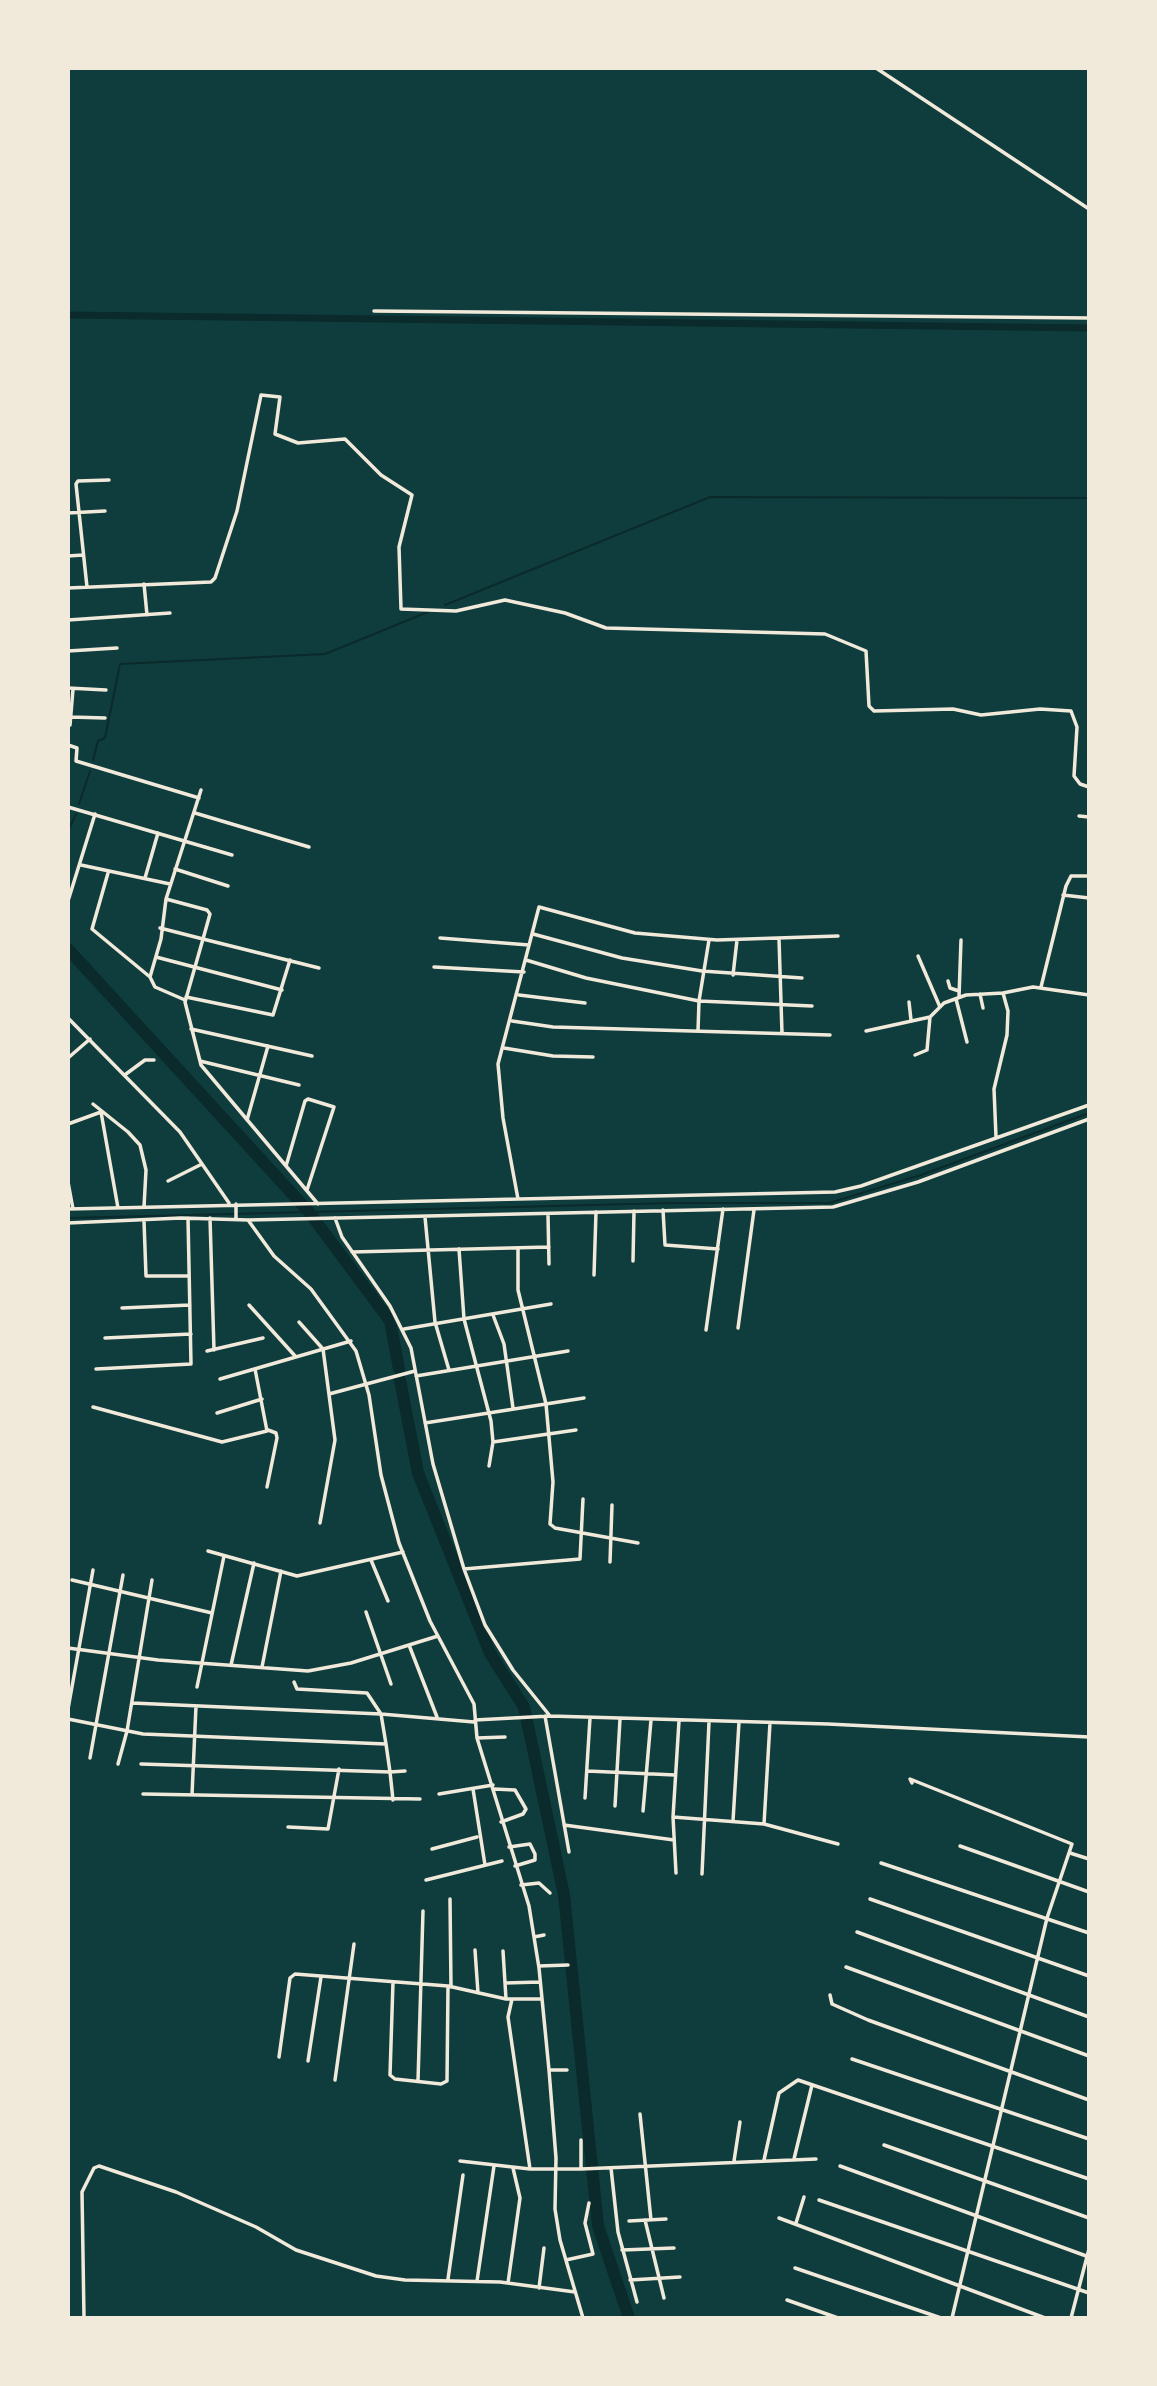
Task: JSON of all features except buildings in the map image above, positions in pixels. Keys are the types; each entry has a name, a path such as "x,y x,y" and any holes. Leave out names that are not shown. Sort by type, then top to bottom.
{"street":[{"path":"876,68 1089,209"},
{"path":"374,311 1089,318"},
{"path":"68,588 211,582 215,578 237,511 261,395 280,397 275,434 298,443 345,439 381,475 412,495 399,547 401,609 456,611 505,600 565,613 606,628 825,634 866,651 869,706 874,711 953,709 981,715 1040,709 1071,711 1077,727 1074,776 1080,784 1089,787"},
{"path":"87,587 77,482 109,480"},
{"path":"68,513 105,511"},
{"path":"68,556 83,555"},
{"path":"144,584 147,615"},
{"path":"68,620 170,613"},
{"path":"68,651 117,648"},
{"path":"70,725 70,688 106,690"},
{"path":"70,717 105,718"},
{"path":"68,745 77,748 76,761 199,798"},
{"path":"150,977 170,884 201,790"},
{"path":"68,807 232,855"},
{"path":"195,813 309,847"},
{"path":"68,901 95,814"},
{"path":"1079,816 1089,817"},
{"path":"145,879 158,833"},
{"path":"80,865 170,884"},
{"path":"175,869 228,886"},
{"path":"108,873 92,929 150,977 155,988 186,999 270,1016 276,1012 290,960"},
{"path":"1041,987 1063,895 1071,876 1089,876"},
{"path":"1063,895 1089,898"},
{"path":"166,899 210,911 186,999 200,1061 318,1204"},
{"path":"518,1199 499,1090 498,1064 519,995 537,910 543,907 635,933 737,940 838,936"},
{"path":"160,928 319,968"},
{"path":"533,934 622,958 733,975 802,978"},
{"path":"440,938 529,945"},
{"path":"698,1031 698,1001 709,939"},
{"path":"779,939 782,1033"},
{"path":"733,975 737,940"},
{"path":"961,940 957,999 967,1042"},
{"path":"918,956 940,1007"},
{"path":"156,957 282,990"},
{"path":"526,960 586,978 698,1001 811,1006"},
{"path":"434,967 524,972"},
{"path":"948,981 950,988 959,990"},
{"path":"866,1031 930,1017 940,1007 957,999 980,994 1041,987 1089,995"},
{"path":"996,1137 996,1076 1007,1035 1007,1011 1003,993"},
{"path":"980,994 983,1008"},
{"path":"519,995 585,1003"},
{"path":"909,1002 911,1020"},
{"path":"915,1055 928,1047 930,1017"},
{"path":"68,1018 127,1074 180,1132 229,1204"},
{"path":"512,1021 552,1027 830,1035"},
{"path":"191,1029 312,1056"},
{"path":"68,1058 90,1038"},
{"path":"247,1120 268,1046"},
{"path":"504,1048 553,1056 593,1057"},
{"path":"127,1074 145,1060 154,1060"},
{"path":"200,1061 299,1085"},
{"path":"286,1166 305,1101 308,1099 334,1107 307,1190"},
{"path":"93,1104 140,1145 146,1170 144,1207"},
{"path":"68,1182 71,1209 835,1192 861,1186 1089,1105"},
{"path":"68,1124 104,1113"},
{"path":"104,1113 118,1208"},
{"path":"68,1223 188,1218 318,1219 833,1207 918,1182 1089,1119"},
{"path":"168,1181 202,1164"},
{"path":"236,1205 236,1218"},
{"path":"706,1330 723,1209"},
{"path":"663,1210 665,1245 718,1249"},
{"path":"738,1328 754,1210"},
{"path":"633,1261 634,1211"},
{"path":"594,1275 596,1212"},
{"path":"548,1215 549,1264"},
{"path":"425,1217 435,1322 449,1370"},
{"path":"96,1369 191,1364 188,1218"},
{"path":"335,1218 338,1231 404,1329 433,1464 464,1569 485,1625 513,1670 551,1716"},
{"path":"211,1219 214,1350"},
{"path":"248,1220 274,1256 311,1289 351,1341 366,1385 381,1475 403,1552 438,1636 474,1704 477,1738 529,1906 539,1966 549,2070 555,2209 565,2260 583,2318"},
{"path":"144,1221 146,1276 189,1276"},
{"path":"352,1252 549,1247"},
{"path":"518,1248 518,1290 546,1404 553,1482 550,1524 638,1542"},
{"path":"459,1250 464,1319 486,1412 491,1421 493,1442 489,1466"},
{"path":"122,1308 190,1304"},
{"path":"249,1304 296,1357"},
{"path":"404,1329 551,1304"},
{"path":"492,1314 504,1344 513,1408"},
{"path":"299,1322 323,1349 335,1440 320,1523"},
{"path":"104,1338 191,1334"},
{"path":"206,1351 263,1338"},
{"path":"220,1379 351,1341"},
{"path":"329,1394 400,1374 449,1370 568,1351"},
{"path":"255,1369 268,1430"},
{"path":"425,1423 584,1398"},
{"path":"217,1413 261,1399"},
{"path":"93,1407 214,1442 268,1430 276,1433 267,1487"},
{"path":"493,1442 576,1430"},
{"path":"464,1569 580,1559 583,1499"},
{"path":"610,1562 612,1504"},
{"path":"208,1551 297,1576 403,1552"},
{"path":"197,1687 225,1555"},
{"path":"371,1560 388,1601"},
{"path":"231,1665 254,1563"},
{"path":"68,1709 93,1570"},
{"path":"261,1667 281,1571"},
{"path":"90,1758 123,1574"},
{"path":"72,1580 212,1613"},
{"path":"118,1764 127,1731 152,1580"},
{"path":"366,1612 391,1685"},
{"path":"68,1648 202,1663 320,1670 438,1636"},
{"path":"409,1645 437,1717"},
{"path":"294,1682 298,1689 368,1693 381,1714 393,1800"},
{"path":"132,1703 475,1721 551,1716 1089,1737"},
{"path":"192,1796 196,1706"},
{"path":"545,1716 569,1852"},
{"path":"585,1798 590,1718"},
{"path":"68,1719 127,1731 386,1745"},
{"path":"615,1806 620,1719"},
{"path":"643,1811 651,1720"},
{"path":"676,1873 673,1817 678,1721"},
{"path":"702,1874 709,1722"},
{"path":"733,1821 739,1722"},
{"path":"764,1824 770,1723"},
{"path":"477,1738 505,1737"},
{"path":"141,1764 405,1771"},
{"path":"288,1827 328,1829 339,1769"},
{"path":"587,1771 675,1775"},
{"path":"912,1783 910,1779 1064,1838 1072,1844 1062,1881 1047,1918 1040,1959 966,2250 961,2287 952,2318"},
{"path":"439,1794 494,1787 515,1790 526,1809 523,1814 501,1822"},
{"path":"472,1789 478,1837 485,1865"},
{"path":"143,1794 334,1800 419,1799"},
{"path":"673,1817 764,1824 838,1844"},
{"path":"564,1825 674,1840"},
{"path":"432,1850 478,1837"},
{"path":"509,1847 530,1844 536,1857 515,1866"},
{"path":"960,1846 1089,1892"},
{"path":"1070,1853 1089,1859"},
{"path":"426,1880 502,1861"},
{"path":"881,1863 1089,1933"},
{"path":"521,1885 539,1883 550,1893"},
{"path":"393,1982 390,2075 395,2078 444,2084 447,2081 450,1899"},
{"path":"870,1899 1089,1976"},
{"path":"418,2081 423,1912"},
{"path":"858,1932 1089,2017"},
{"path":"534,1937 544,1935"},
{"path":"335,2080 354,1944"},
{"path":"475,1950 478,1993"},
{"path":"503,1951 509,1999 508,2017 530,2169"},
{"path":"539,1966 568,1965"},
{"path":"846,1967 1089,2056"},
{"path":"279,2057 290,1978 295,1974 449,1987 509,1999 542,1999"},
{"path":"308,2061 321,1977"},
{"path":"505,1983 540,1982"},
{"path":"830,1995 832,2004 868,2020 1089,2100"},
{"path":"852,2059 1089,2139"},
{"path":"549,2070 567,2070"},
{"path":"764,2160 779,2093 795,2081 1089,2179"},
{"path":"794,2159 812,2085"},
{"path":"639,2114 646,2166 648,2220 664,2298"},
{"path":"734,2162 740,2122"},
{"path":"581,2140 581,2169"},
{"path":"884,2145 1089,2218"},
{"path":"460,2161 555,2170 817,2159"},
{"path":"84,2318 82,2192 94,2168 99,2166 167,2189 256,2227 296,2250 387,2278 508,2283 575,2292"},
{"path":"477,2281 494,2166"},
{"path":"840,2166 1088,2256"},
{"path":"508,2283 520,2198 513,2168"},
{"path":"609,2168 622,2250 637,2302"},
{"path":"448,2279 463,2175"},
{"path":"796,2223 804,2197"},
{"path":"819,2200 1089,2293"},
{"path":"565,2260 593,2254 585,2223 589,2203"},
{"path":"779,2218 1045,2318"},
{"path":"629,2221 666,2219"},
{"path":"539,2288 544,2248"},
{"path":"622,2250 674,2248"},
{"path":"1071,2318 1089,2249"},
{"path":"795,2267 941,2318"},
{"path":"630,2280 680,2277"},
{"path":"787,2300 838,2318"}],"waterway":[{"path":"68,315 1089,328"},
{"path":"445,605 710,497 1089,498"},
{"path":"93,760 98,741 105,738 120,664 325,654 428,612"},
{"path":"79,804 90,771"},
{"path":"68,831 76,814"},
{"path":"68,949 309,1212 390,1321 399,1369"},
{"path":"68,1218 673,1203 829,1203 921,1175 1089,1113"},
{"path":"400,1380 418,1473 490,1653 524,1707 564,1895 598,2226 629,2318"}]}
